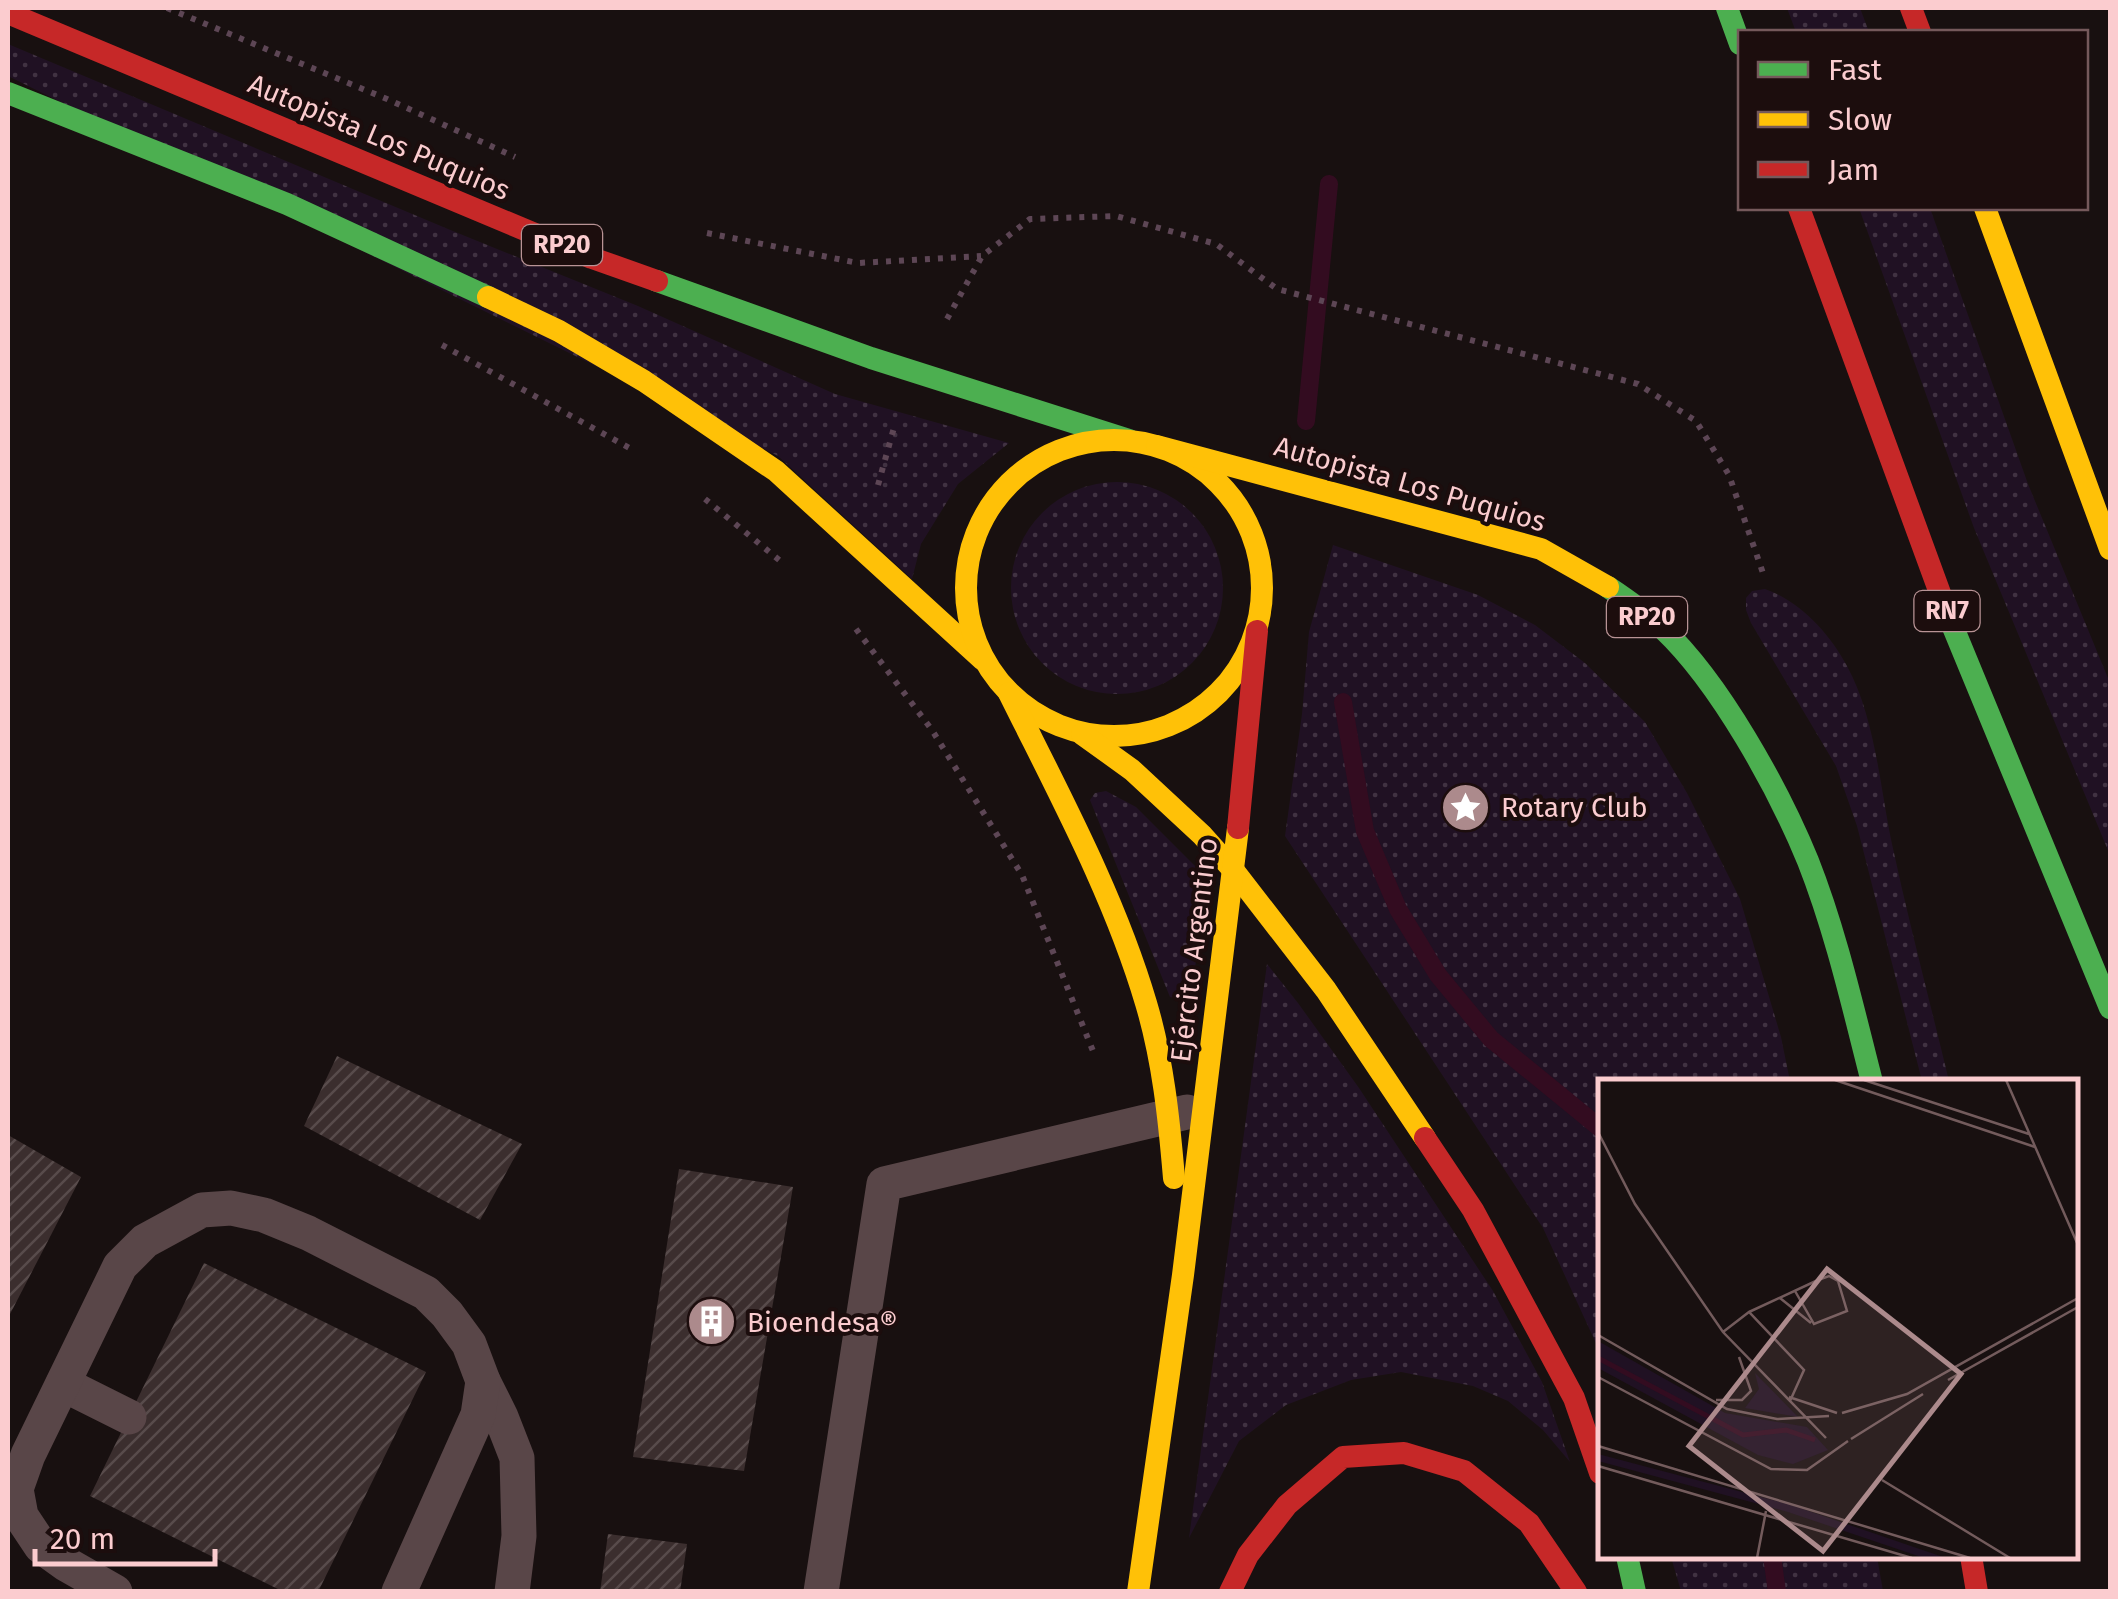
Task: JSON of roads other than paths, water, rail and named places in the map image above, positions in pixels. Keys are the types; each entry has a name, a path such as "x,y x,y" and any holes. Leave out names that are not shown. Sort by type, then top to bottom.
{"main road":[{"path":"1728,8 1738,38"},
{"name":"Autopista Los Puquios","path":"8,13 592,258 870,358 1130,440"},
{"name":"RP20","path":"8,93 286,204 559,332 644,382 776,470 984,660 1009,692 1042,719 1082,734 1132,770 1202,835 1234,871 1326,990 1473,1210 1574,1398 1598,1468"},
{"name":"RN7","path":"1800,210 1944,605 2110,1008"},
{"path":"1986,210 2110,548"},
{"name":"RP20","path":"984,660 969,622 965,582 972,542 990,506 1017,475 1050,453 1088,442 1130,440 1156,446 1198,466 1232,498 1254,540 1263,585 1257,631 1238,672 1208,705 1169,726 1126,737 1082,734"},
{"name":"Autopista Los Puquios","path":"1156,446 1541,549 1611,589 1662,628 1704,675 1741,732 1808,862 1837,948 1871,1079"},
{"name":"Ejército Argentino","path":"1138,1592 1234,871 1257,631"},
{"name":"Ejército Argentino","path":"1009,692 1070,815 1140,982 1157,1046 1168,1116 1183,1275"},
{"path":"1230,1592 1248,1555 1286,1505 1344,1458 1404,1453 1464,1472 1529,1523 1576,1592"},
{"path":"1628,1559 1635,1592"},
{"path":"1972,1559 1976,1592"}],"lane":[{"path":"821,1592 884,1184 1204,1108"},
{"path":"115,1592 40,1546 21,1516 16,1489 28,1455 120,1266 146,1241 202,1210 232,1208 264,1214 308,1233 426,1293 469,1344 517,1458 519,1536 512,1592"},
{"path":"399,1592 478,1415 483,1381"},
{"path":"62,1384 129,1416"}],"waterway":[{"path":"1306,421 1329,184"},
{"path":"1343,702 1365,831 1398,909 1438,975 1491,1039 1598,1126"},
{"path":"1772,1559 1777,1592"}],"place":[{"name":"Rotary Club","path":"1466,807"},
{"name":"Bioendesa®","path":"712,1322"}]}
